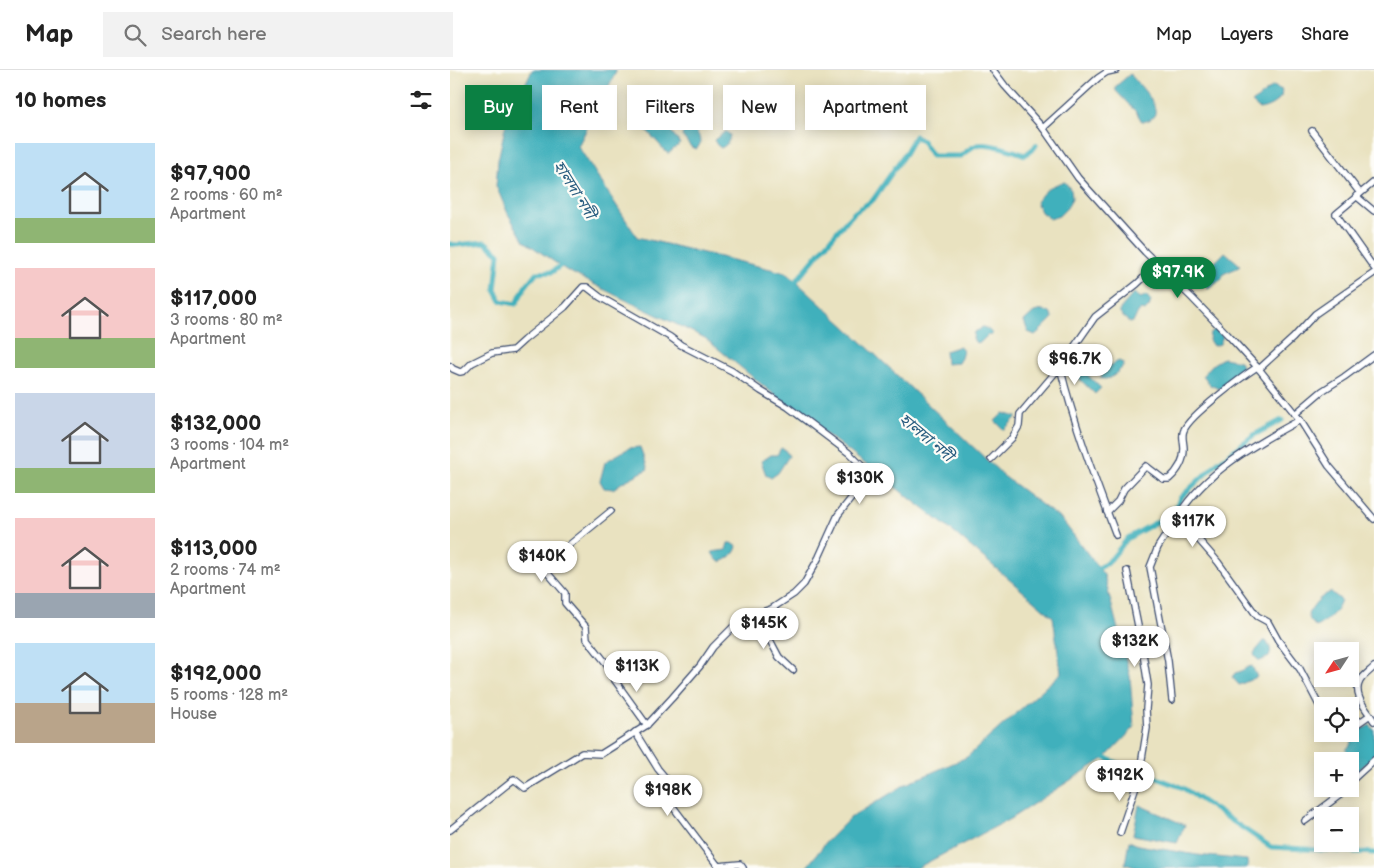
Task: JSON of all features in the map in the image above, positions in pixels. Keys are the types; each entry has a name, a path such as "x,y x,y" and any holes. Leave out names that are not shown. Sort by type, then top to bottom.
{"street":[{"path":"993,70 1043,128 1078,178 1145,252 1258,368 1300,420 1329,466 1374,519"},
{"path":"1043,128 1098,78 1107,72 1116,70"},
{"path":"1312,132 1358,195 1374,211"},
{"path":"1374,182 1336,214 1374,268"},
{"path":"991,459 1012,438 1019,426 1020,414 1060,367 1095,316 1137,284 1158,264"},
{"path":"1107,512 1118,501 1124,489 1146,466 1163,478 1169,479 1178,472 1184,450 1184,431 1190,421 1223,392 1258,368 1292,338 1315,314 1374,273"},
{"path":"450,366 460,372 464,371 472,363 492,353 513,350 565,308 583,287 587,287 600,297 681,345 732,371 761,392 788,407 849,453 865,471 853,496 838,515 819,557 804,584 794,594 771,609 739,621 713,647 700,666 647,725 601,754 582,753 525,788 514,779 450,830"},
{"path":"1295,414 1322,391 1374,355"},
{"path":"1060,367 1067,395 1116,535"},
{"path":"1172,700 1168,661 1150,567 1158,547 1187,502 1221,469 1265,439 1300,420"},
{"path":"611,511 563,550 545,570 565,593 565,603 586,627 586,639 610,668 611,675 647,725"},
{"path":"1178,516 1218,562 1257,616 1268,622 1278,640 1300,669 1315,697"},
{"path":"1120,833 1139,777 1147,728 1148,685 1127,571"},
{"path":"756,614 780,657 793,670"},
{"path":"1359,724 1372,718 1358,694 1358,687 1361,680 1374,667"},
{"path":"635,732 658,769 669,782 662,792 718,866 740,864 743,868"},
{"path":"1359,774 1374,760"},
{"path":"1305,821 1337,797"}],"water":[{"name":"হালদা নদী","path":"532,70 617,70 609,85 542,85 542,130 586,130 578,146 637,237 787,273 1005,477 1062,520 1104,575 1130,676 1134,728 1105,758 1010,819 917,868 806,868 827,841 850,818 906,784 967,757 1061,673 1053,617 951,530 788,406 705,338 566,270 524,241 508,214 496,186 498,160 504,130 532,130 532,85 525,85"},
{"path":"1130,74 1146,93 1155,108 1155,114 1151,119 1142,122 1137,113 1116,91 1115,87"},
{"path":"1273,86 1282,90 1281,97 1277,101 1259,109 1252,103"},
{"path":"646,130 671,131 680,144 667,153"},
{"path":"684,130 695,130 701,142 697,149 691,147 682,136"},
{"path":"726,131 730,135 729,140 721,148 714,140"},
{"path":"1065,182 1071,190 1072,198 1067,208 1059,216 1050,219 1041,212 1036,202 1048,189"},
{"path":"1225,252 1240,265 1223,274 1222,279 1208,289 1197,275 1210,267"},
{"path":"1134,293 1141,298 1146,295 1151,301 1149,307 1145,311 1141,310 1138,312 1134,321 1130,323 1120,314 1120,309"},
{"path":"1043,310 1050,313 1053,318 1035,335 1028,332 1024,321 1034,312"},
{"path":"982,327 991,332 992,335 988,335 981,342 976,343 973,339 974,332"},
{"path":"1213,330 1217,330 1223,336 1220,344 1213,346 1209,340 1210,333"},
{"path":"960,346 963,351 958,363 946,364 945,351"},
{"path":"1223,358 1240,361 1244,372 1219,389 1210,385 1203,375 1213,364"},
{"path":"1073,361 1101,388 1095,394 1067,367"},
{"path":"1119,361 1123,363 1123,367 1118,372 1107,379 1100,378 1108,368"},
{"path":"1003,413 1017,417 1004,430 995,421"},
{"path":"640,447 648,469 613,489 604,488 600,481 605,462 629,448"},
{"path":"781,448 789,456 778,473 771,478 766,475 761,461 771,455 777,455"},
{"path":"728,543 737,546 735,552 731,557 719,562 712,552 726,550"},
{"path":"1331,592 1341,600 1339,605 1331,616 1316,627 1308,614 1318,601"},
{"path":"1264,641 1269,645 1269,657 1260,661 1255,657 1254,653"},
{"path":"1252,666 1257,677 1239,685 1232,677 1235,673"},
{"path":"1370,725 1374,730 1374,757 1359,770 1359,752 1347,752 1346,750 1351,742 1359,742 1359,731"},
{"path":"1139,805 1185,825 1177,843 1133,835"},
{"path":"1129,841 1138,845 1197,855 1247,860 1248,868 1137,868 1125,864"}],"waterway":[{"path":"792,286 855,212 873,200 915,136 922,141 932,156 961,156 973,147 982,144 1001,147 1025,155 1036,145"},
{"path":"450,244 485,242 499,254 495,290 501,301 516,304 525,287 536,273 552,272 560,266"},
{"path":"1094,571 1111,559 1128,538 1164,518 1175,509 1180,498 1217,463 1254,435 1282,420"},
{"path":"1100,754 1105,758 1183,788 1271,847 1374,853"}]}
